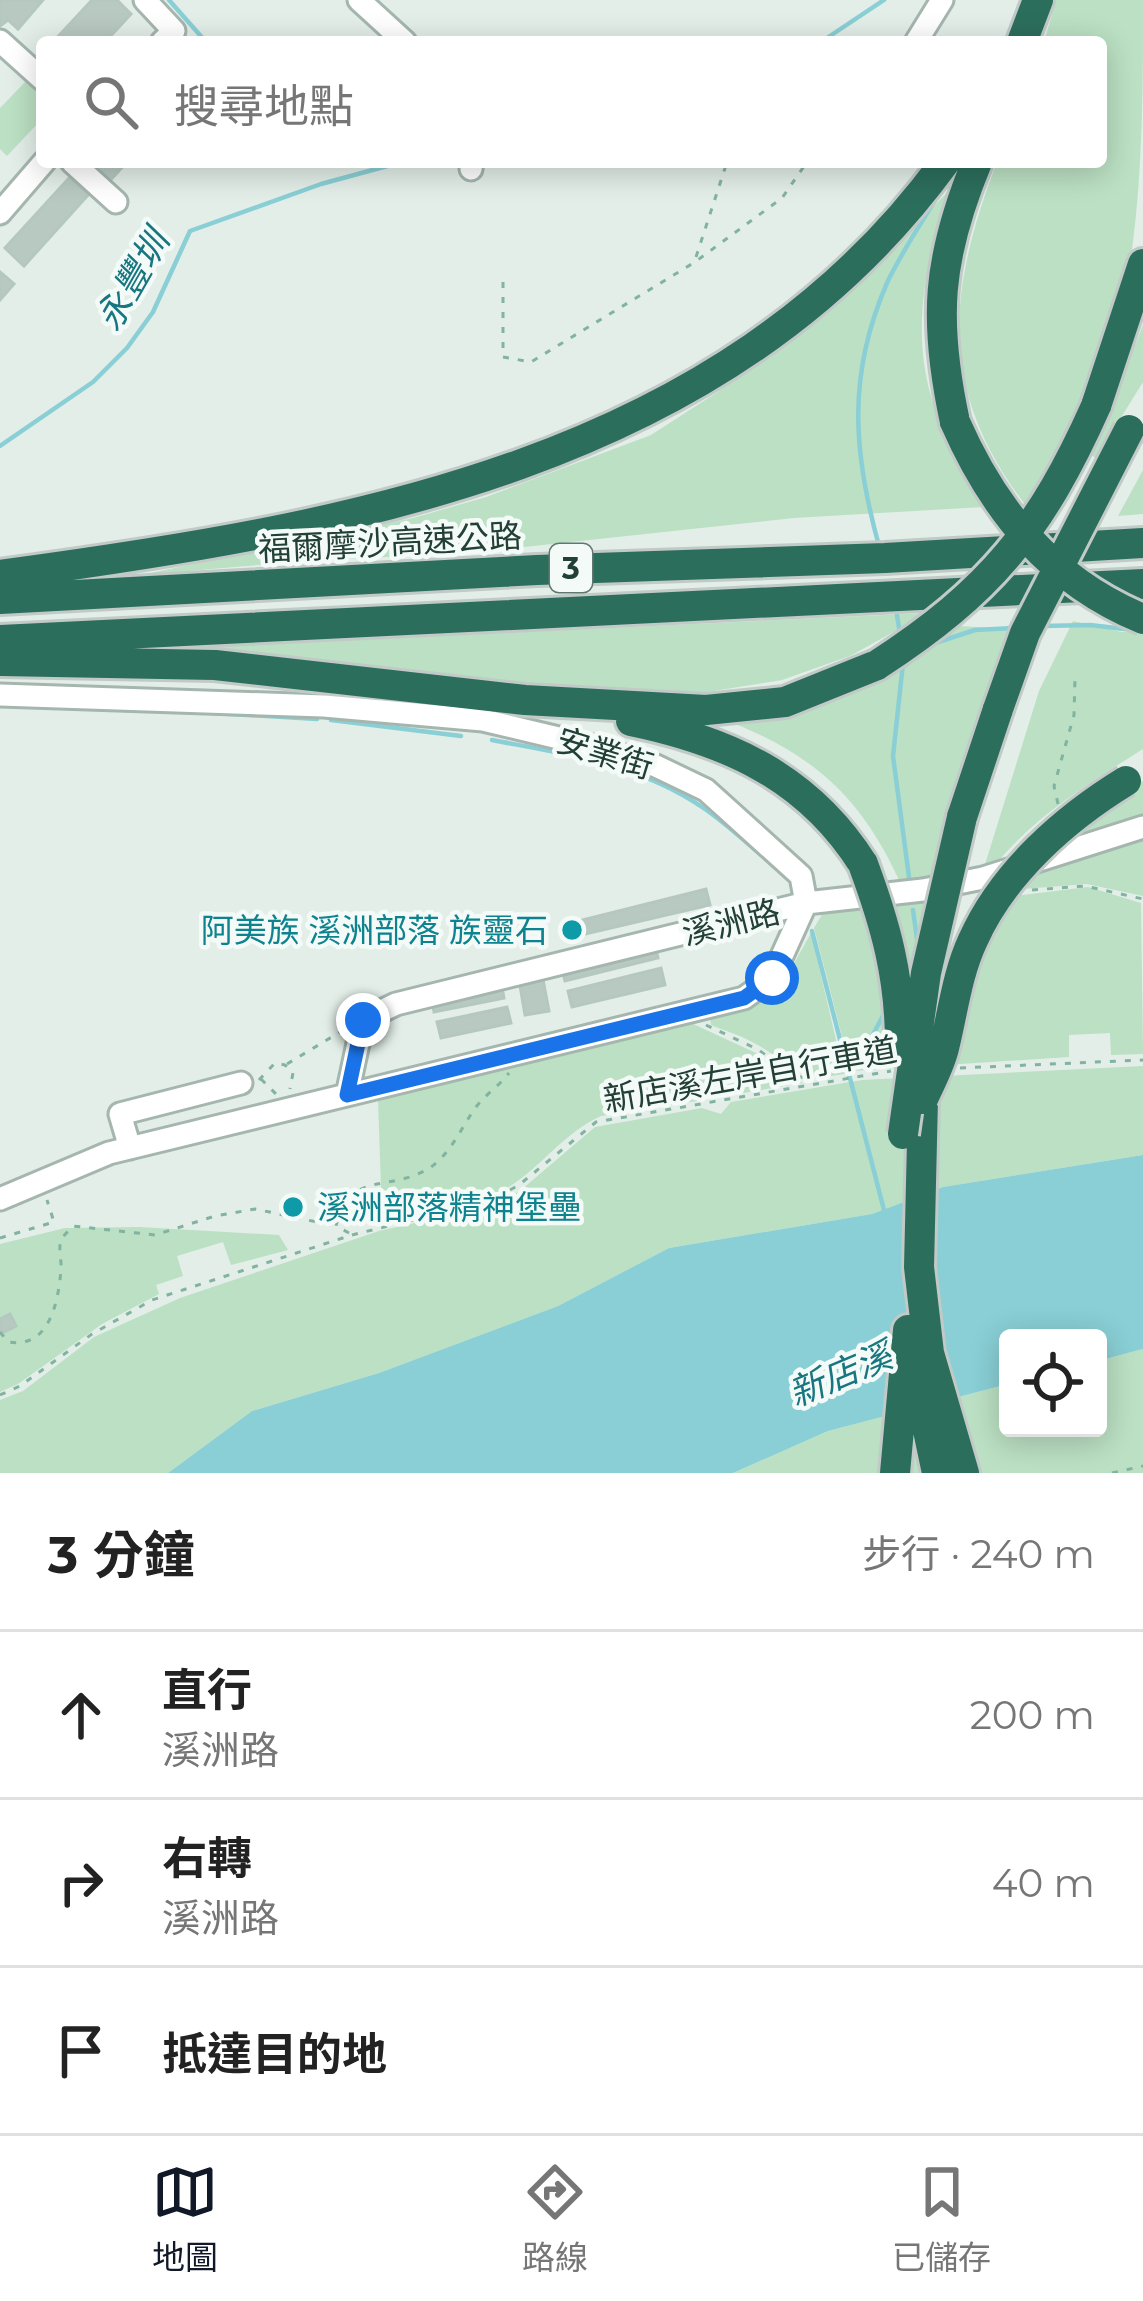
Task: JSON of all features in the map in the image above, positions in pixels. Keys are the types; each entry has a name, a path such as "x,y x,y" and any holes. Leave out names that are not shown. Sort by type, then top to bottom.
{"highway":[{"path":"0,575 121,559 325,519 445,488 586,442 680,395 773,332 860,257 940,168"},
{"path":"974,168 941,286 944,371 956,422 979,475 1053,565 1107,602 1143,619"},
{"path":"0,661 215,665 525,700 706,710 785,702 877,665 955,610 995,574 1033,527 1069,465 1096,406 1143,263"},
{"path":"903,1134 926,973 1005,713 1060,608 1138,428"},
{"name":"福爾摩沙高速公路","path":"0,599 1143,543"},
{"name":"3","path":"0,640 1143,584"},
{"path":"525,700 660,727 742,754 803,795 848,840 863,864 891,940 900,1009 903,1276 908,1330 938,1473"},
{"path":"923,1099 944,1052 962,973 984,920 1017,874 1061,827 1134,777"},
{"path":"964,1473 929,1353 919,1268 923,1099 970,819"},
{"path":"895,1473 908,1330"}],"street":[{"path":"146,0 174,31 169,36"},
{"path":"920,36 942,0"},
{"path":"362,1 400,36"},
{"path":"0,41 36,74"},
{"path":"0,213 39,168"},
{"path":"78,168 116,202"},
{"name":"安業街","path":"0,695 324,706 483,720 588,745 656,766 706,790 801,876 806,903"},
{"path":"806,903 983,878 1143,827"},
{"name":"溪洲路","path":"0,1198 130,1148 744,998 772,978 806,903"},
{"name":"溪洲路","path":"361,1029 363,1020 396,1004 806,903"},
{"path":"347,1095 361,1029"},
{"path":"130,1148 120,1114 241,1083"}],"path":[{"path":"695,262 725,168"},
{"path":"503,282 503,357 532,362 695,262 782,198 803,168"},
{"path":"1059,808 1054,786 1073,716 1076,677"},
{"path":"697,1010 700,1022 813,1083"},
{"path":"286,1065 294,1082 290,1090 274,1094 261,1079 275,1063 286,1065 344,1030 361,1029"},
{"path":"335,1226 350,1193 432,1166 524,1052"},
{"name":"新店溪左岸自行車道","path":"940,1069 1143,1060"},
{"name":"新店溪左岸自行車道","path":"0,1395 152,1300 352,1235 490,1201 519,1185 596,1122 896,1071"},
{"path":"0,1238 54,1222 41,1181"},
{"path":"0,1332 8,1342 23,1344 43,1335 51,1321 61,1273 61,1241 73,1226 155,1235 255,1209 335,1226 352,1235"},
{"path":"1112,1473 1143,1466"}],"green space":[{"path":"1056,0 1143,0 1140,157 1125,284 1104,350 1076,414 1027,507 977,422 965,381 961,298 968,255 995,168 1107,168 1107,36 1046,36"},
{"path":"27,80 36,88 36,125 7,156 0,149 0,108"},
{"path":"947,193 924,293 922,344 941,425 983,507 794,518 468,553 141,575 413,518 486,497 651,435 818,318"},
{"path":"1143,325 1143,382 1096,458 1087,453"},
{"path":"1143,470 1143,514 1118,516"},
{"path":"928,613 850,656 782,680 701,693 538,684 202,647"},
{"path":"1073,621 1143,632 1143,749 1031,828 977,890 1039,691"},
{"path":"959,626 1012,629 945,822 929,895 919,986 965,989 1006,897 1088,887 1141,903 1143,1054 1111,1055 1110,1033 1069,1035 1069,1057 851,1071 814,928 823,913 907,898 875,835 836,787 787,749 723,719 789,709 849,692 905,666"},
{"path":"1143,781 1143,818 1080,840 1077,821"},
{"path":"1143,831 1143,896 1087,884 1009,890 1026,867"},
{"path":"811,933 844,1074 805,1074 751,1041 711,1025 710,1018 750,1006 774,992"},
{"path":"691,1023 756,1053 780,1073 803,1083 731,1095 715,1086 703,1100 601,1116 494,1195 382,1218 378,1099"},
{"path":"1143,1066 1143,1155 943,1187 872,1214 669,1248 558,1306 379,1373 252,1411 168,1473 0,1473 0,1400 23,1391 94,1337 180,1298 379,1231 498,1204 595,1127 702,1108 721,1114 731,1102 862,1080"},
{"path":"65,1228 279,1235 288,1250 231,1265 223,1242 177,1256 183,1276 156,1285 159,1294 102,1324 0,1392 0,1244"},
{"path":"1143,1349 1143,1473 733,1473 828,1431 999,1386 999,1437 1107,1437 1107,1359"}],"water":[{"name":"新店溪","path":"1143,1155 1143,1349 1107,1359 1107,1329 999,1329 999,1386 828,1431 733,1473 168,1473 252,1411 379,1373 558,1306 669,1248 872,1214 943,1187"}],"building":[{"path":"0,0 43,0 18,29 8,20 0,26"},
{"path":"92,0 117,0 131,14 111,36 59,36"},
{"path":"88,168 122,168 106,185"},
{"path":"69,178 88,195 24,266 5,248"},
{"path":"0,272 14,284 0,300"},
{"path":"706,889 710,905 581,935 578,921"},
{"path":"654,941 658,958 565,981 561,964"},
{"path":"661,968 665,985 572,1007 568,991"},
{"path":"541,969 549,1011 525,1015 518,974"},
{"path":"501,982 504,998 434,1012 431,996"},
{"path":"507,1007 511,1023 441,1038 437,1022"},
{"path":"10,1314 16,1326 2,1333 0,1319"}],"waterway":[{"path":"169,0 201,36"},
{"name":"永豐圳","path":"830,36 884,0"},
{"name":"永豐圳","path":"0,446 93,382 127,348 153,312 190,231 380,168"},
{"path":"879,546 860,446 858,414 865,350 887,283 938,195"},
{"path":"896,609 900,634"},
{"path":"1043,626 1133,630"},
{"path":"932,644 975,630 1014,628"},
{"path":"903,663 893,756 909,877"},
{"path":"179,711 317,719"},
{"path":"331,720 461,736"},
{"path":"492,740 601,763 653,780 702,807 760,854"},
{"path":"913,910 918,946"},
{"path":"812,931 884,1210"},
{"path":"846,1072 857,1065 887,1008"}],"place":[{"name":"阿美族 溪洲部落 族靈石","path":"572,930"},
{"name":"溪洲部落精神堡壘","path":"293,1207"}],"route":[{"path":"363,1020 347,1095 744,998 772,978"}]}
